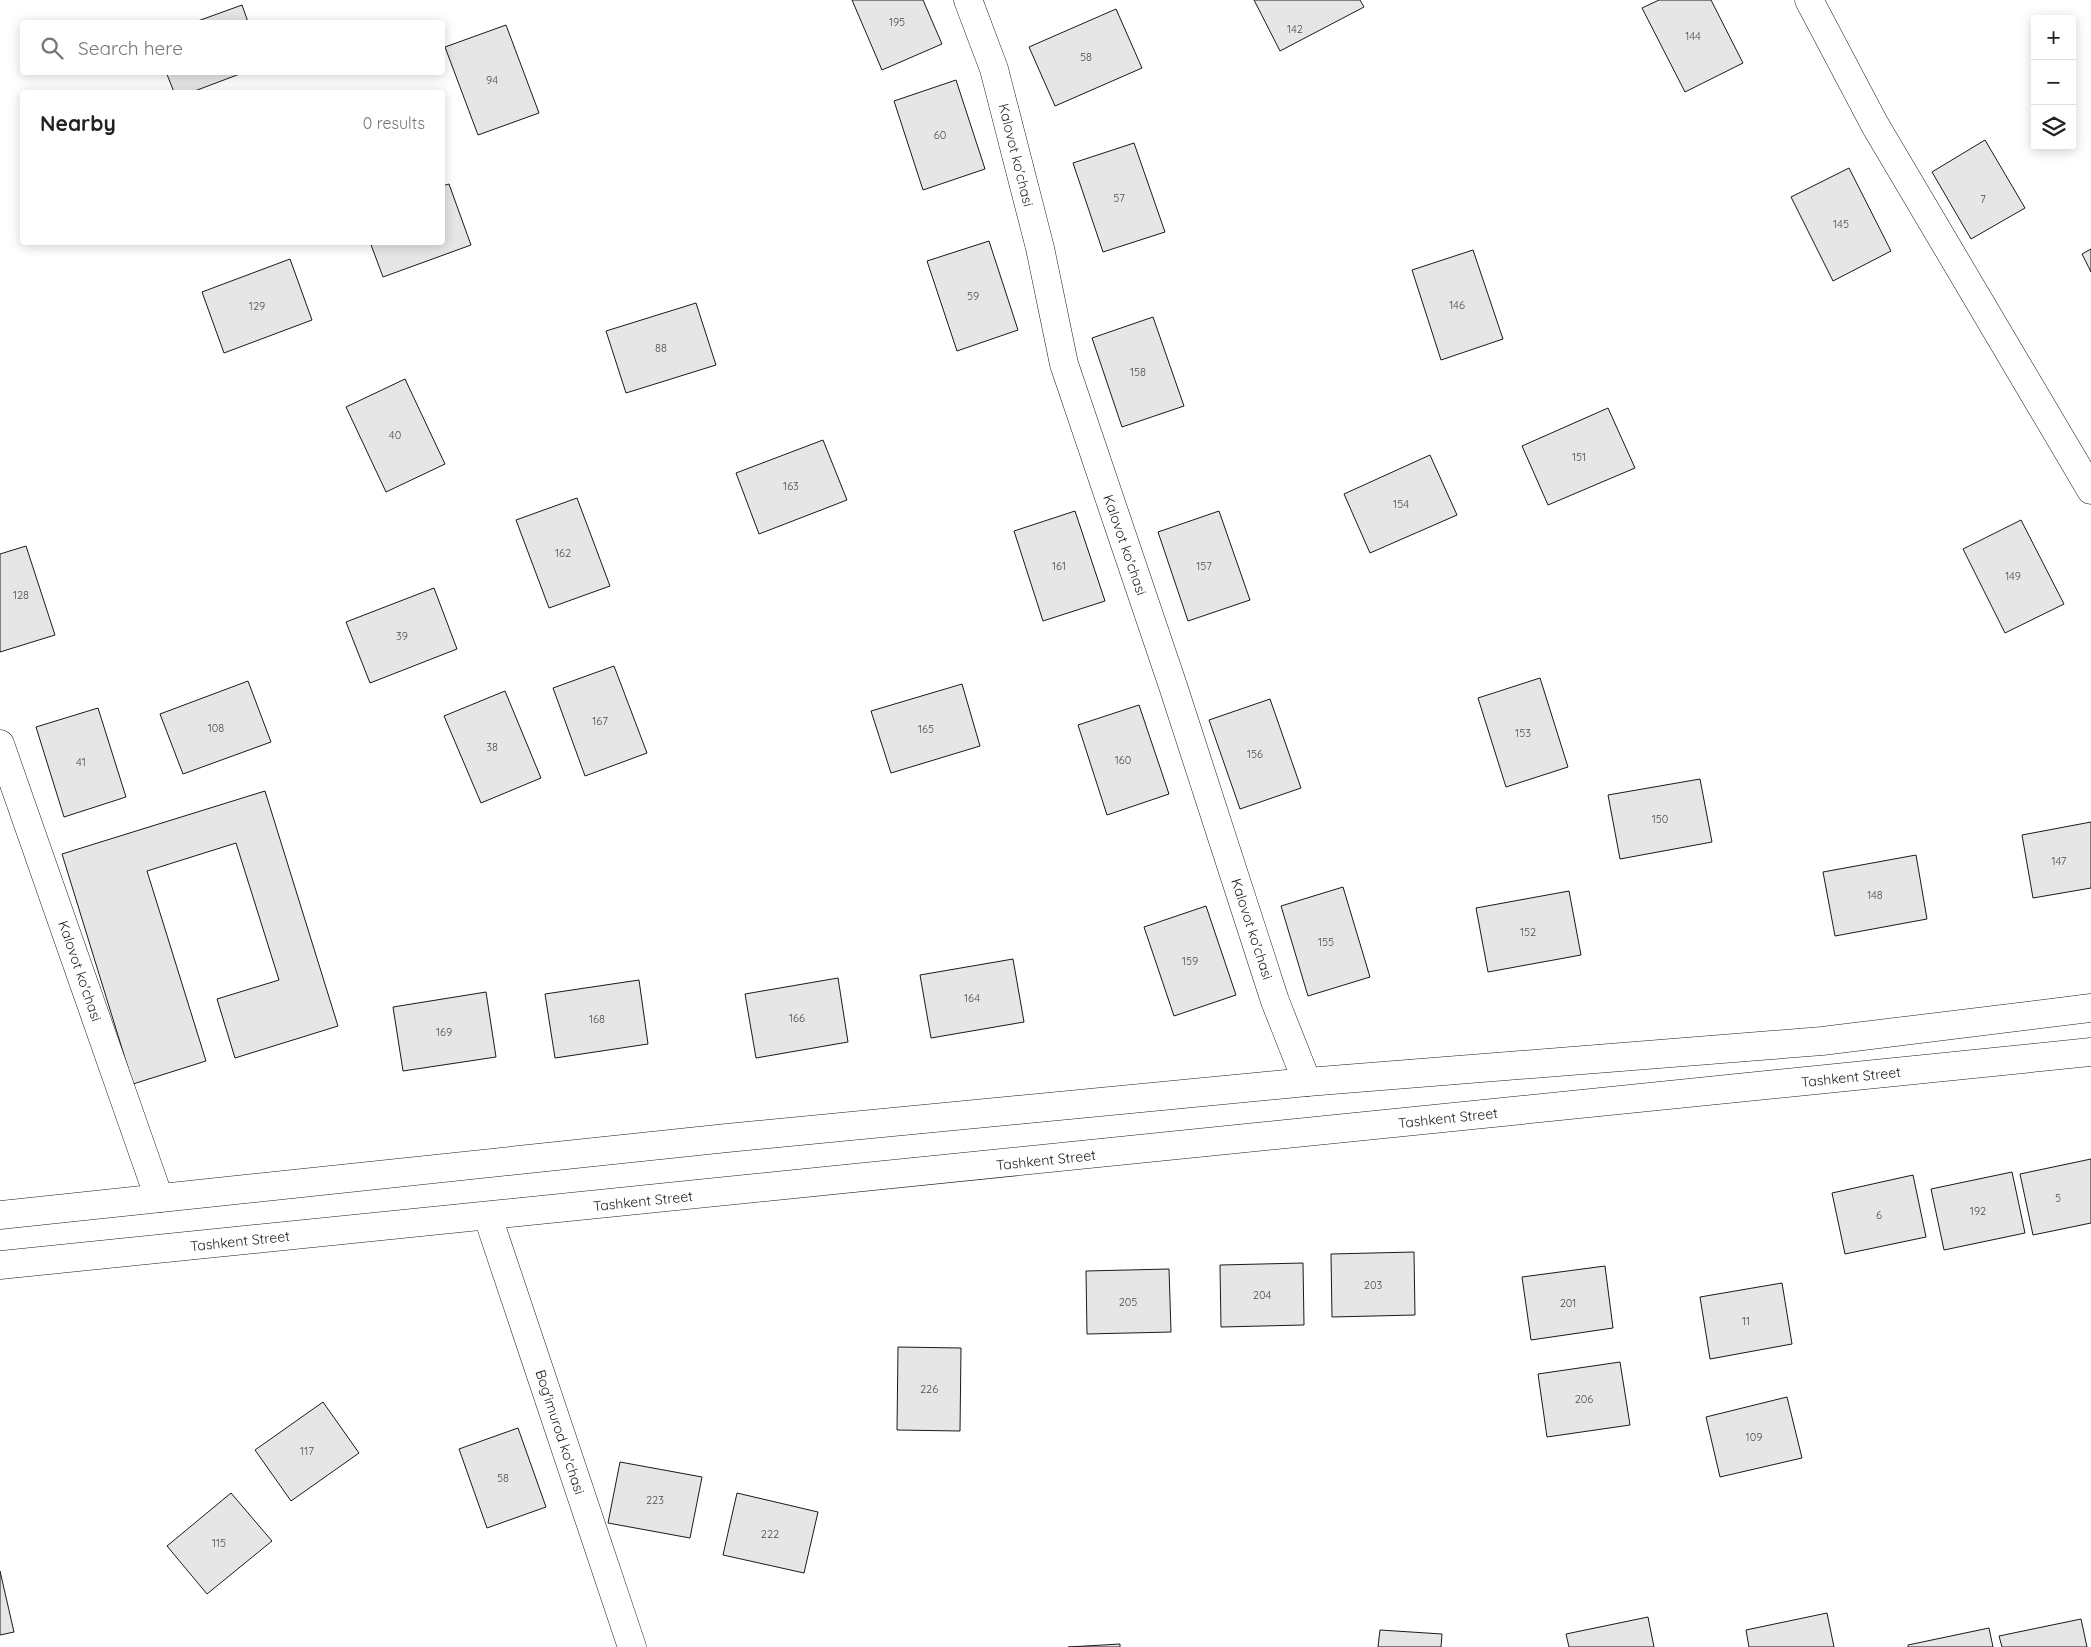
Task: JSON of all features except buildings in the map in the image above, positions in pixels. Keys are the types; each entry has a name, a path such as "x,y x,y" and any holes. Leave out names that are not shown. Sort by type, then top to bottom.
{"main road":[{"name":"Kalovot ko'chasi","path":"968,0 994,69 1040,248 1064,364 1173,686 1275,1001 1308,1082"},
{"path":"1809,0 1875,125 2091,490"},
{"name":"Kalovot ko'chasi","path":"0,744 158,1198"},
{"path":"0,1214 727,1138 1308,1082 1822,1041 2091,1008"},
{"name":"Tashkent Street","path":"0,1265 488,1217 2091,1052"},
{"name":"Bog'imurod ko'chasi","path":"488,1217 632,1647"}]}
